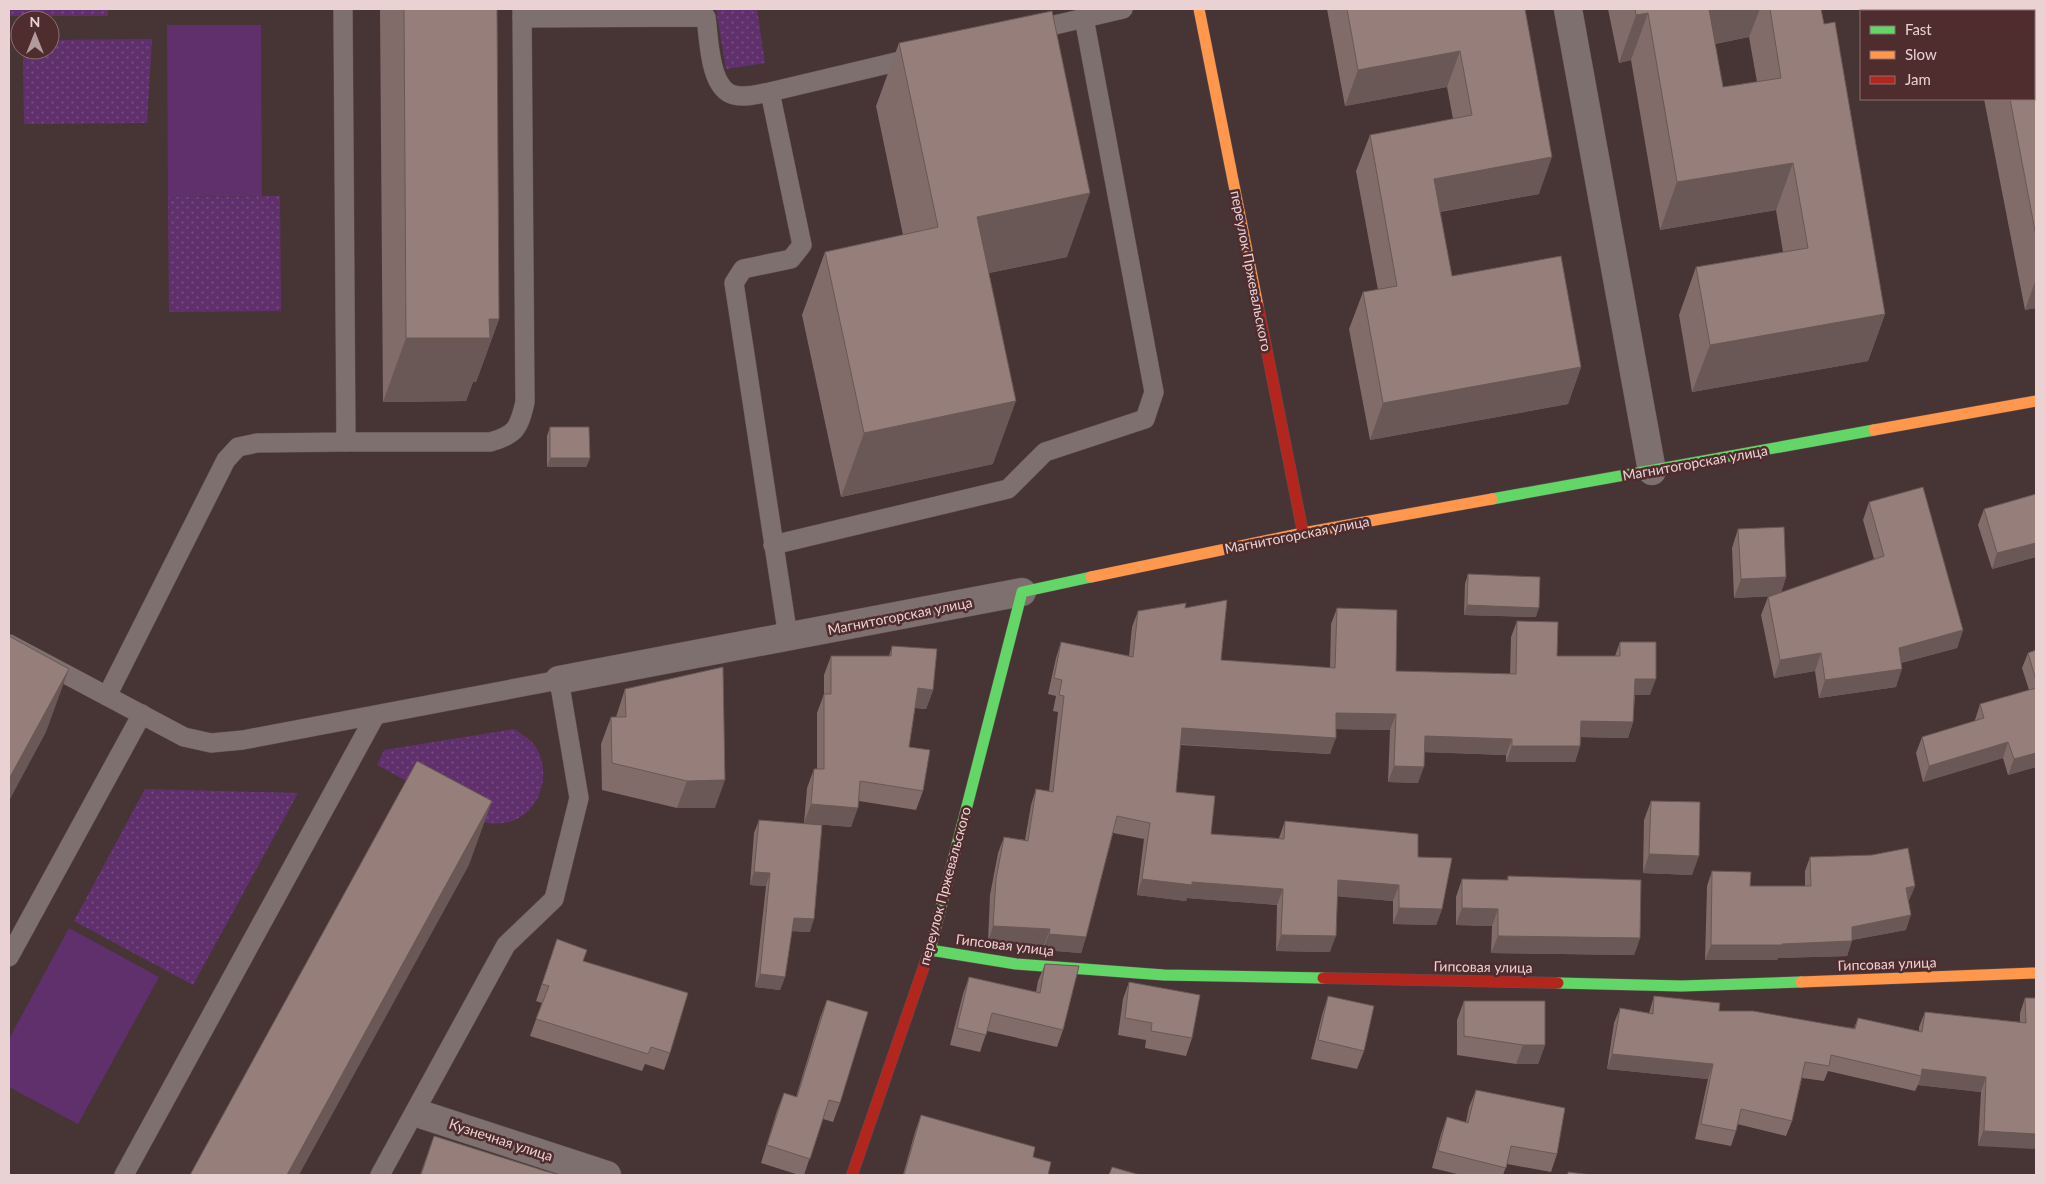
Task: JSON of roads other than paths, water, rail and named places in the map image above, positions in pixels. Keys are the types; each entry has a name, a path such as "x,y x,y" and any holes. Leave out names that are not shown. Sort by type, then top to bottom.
{"main road":[{"name":"переулок Пржевальского","path":"1199,9 1303,533"},
{"name":"Магнитогорская улица","path":"1022,592 1303,533 2035,406"},
{"name":"переулок Пржевальского","path":"852,1175 930,950 1022,592"},
{"name":"Гипсовая улица","path":"930,950 1016,964 1174,976 1682,986 2036,973"}],"street":[{"path":"1568,9 1652,471"},
{"name":"Магнитогорская улица","path":"559,680 1022,592"},
{"name":"Кузнечная улица","path":"419,1113 607,1175"}],"lane":[{"path":"343,9 346,442"},
{"path":"1008,36 1123,9"},
{"path":"107,696 226,460 238,447 257,443 490,442 506,437 520,423 525,402 522,13 706,17 715,76 722,88 733,95 748,96 770,92 932,54"},
{"path":"773,545 1008,489 1045,452 1145,420 1154,392 1084,18"},
{"path":"770,92 802,245 791,259 743,269 734,283 788,637"},
{"path":"9,644 184,736 211,743 243,740 559,680 578,798 556,894 546,909 506,945 419,1113 380,1175"},
{"path":"9,957 142,714"},
{"path":"124,1175 375,716"}]}
